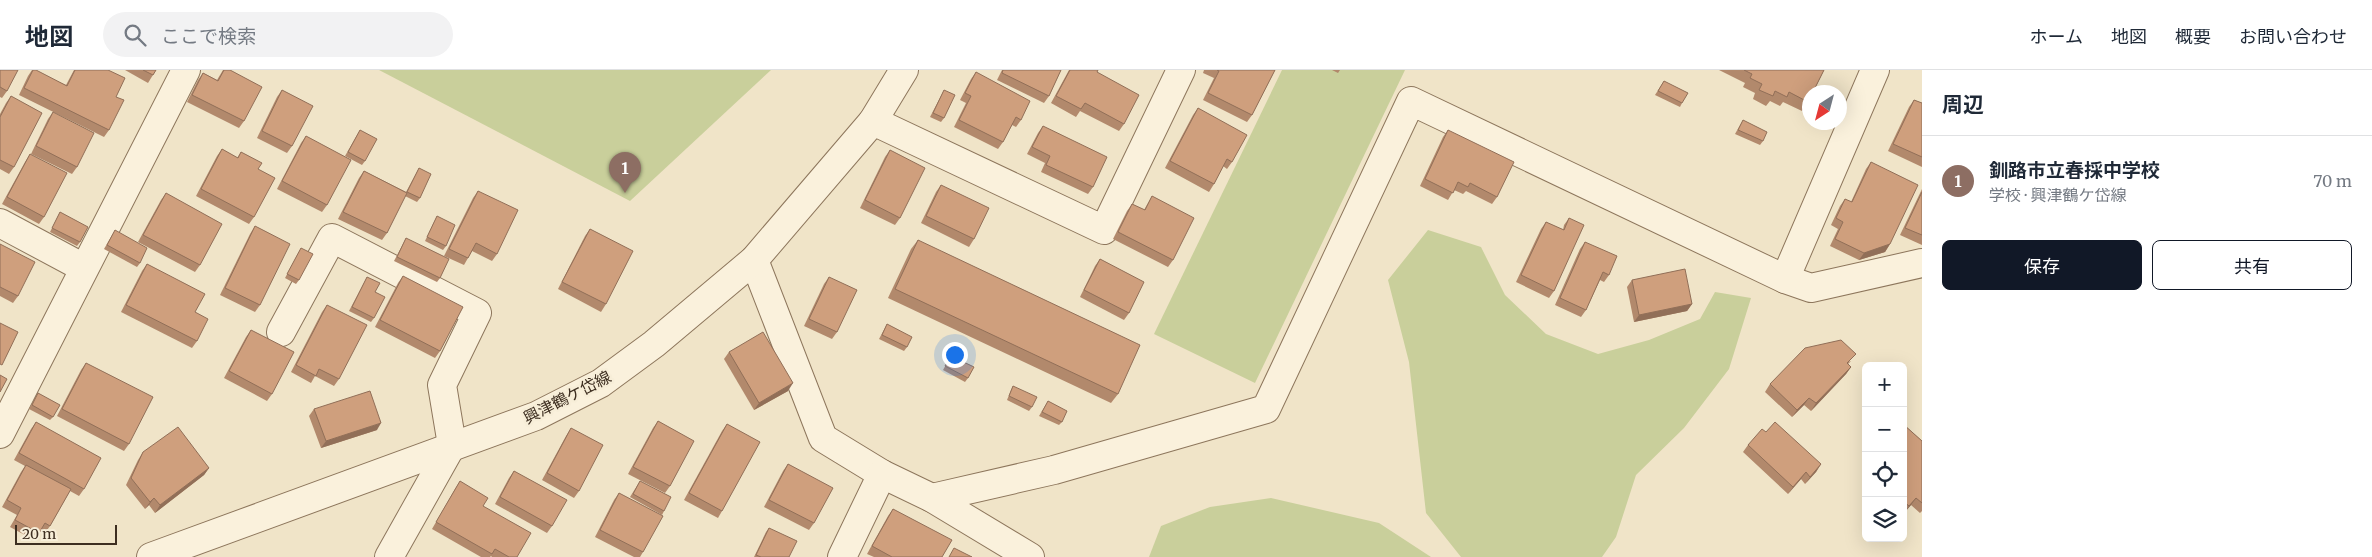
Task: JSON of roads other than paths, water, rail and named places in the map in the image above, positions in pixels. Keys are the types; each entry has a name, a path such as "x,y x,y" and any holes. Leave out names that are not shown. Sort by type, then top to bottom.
{"street":[{"path":"0,434 186,70"},
{"name":"興津鶴ケ岱線","path":"151,557 452,445 536,416 601,383 654,344 754,260 873,121 904,70"},
{"path":"873,121 1104,230 1182,70"},
{"path":"1785,279 1874,70"},
{"path":"932,498 1054,470 1266,409 1411,101 1785,279 1812,288 1922,263"},
{"path":"0,223 84,268"},
{"path":"281,332 332,238 476,313 442,385 452,445 389,557"},
{"path":"754,260 824,438 882,474 932,498 1030,557"},
{"path":"842,557 882,474"}],"place":[{"name":"釧路市立春採中学校","path":"625,193"}]}
